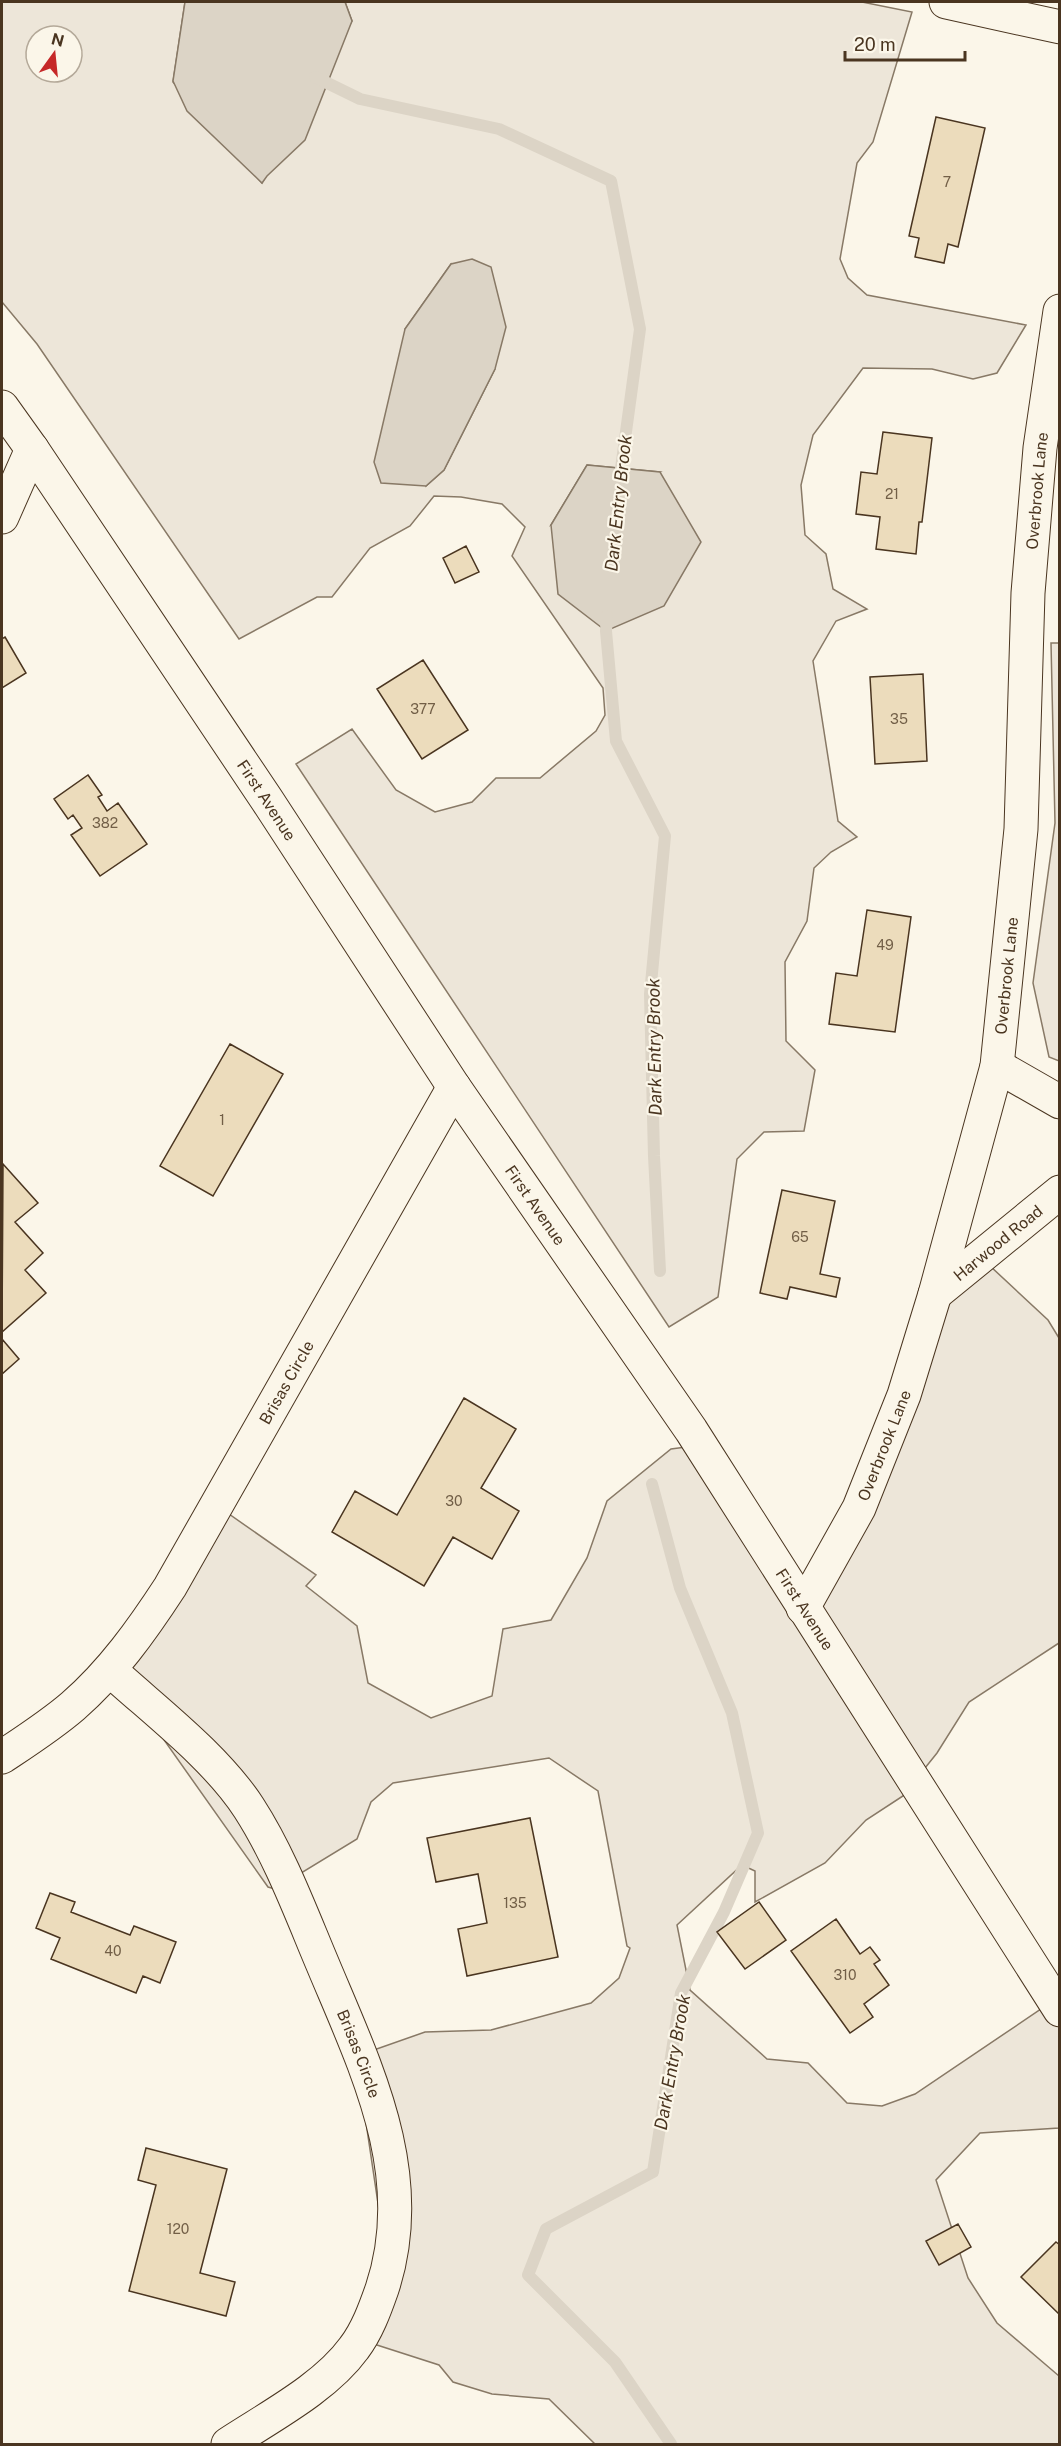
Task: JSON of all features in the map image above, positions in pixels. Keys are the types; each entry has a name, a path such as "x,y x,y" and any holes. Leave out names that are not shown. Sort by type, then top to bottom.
{"street":[{"path":"946,2 1059,27"},
{"name":"Overbrook Lane","path":"803,1608 859,1508 904,1395 935,1294 997,1066 1021,829 1028,594 1040,448 1059,311"},
{"name":"First Avenue","path":"2,407 17,453 267,800 454,1087 691,1430 1059,2010"},
{"path":"2,517 17,453"},
{"path":"997,1066 1059,1102"},
{"name":"Brisas Circle","path":"2,1757 73,1706 110,1670 146,1624 170,1587 454,1087"},
{"name":"Harwood Road","path":"935,1294 1059,1192"},
{"name":"Brisas Circle","path":"110,1670 223,1774 249,1808 300,1911 373,2085 387,2138 395,2185 388,2270 373,2313 354,2348 327,2376 228,2445"}],"shaded area":[{"path":"2,2 185,2 173,82 262,183 352,21 345,2 862,2 912,12 873,142 857,163 840,259 848,278 867,295 1026,325 997,373 973,379 932,369 863,368 813,435 801,485 805,535 826,554 833,589 867,609 836,621 813,661 838,821 857,837 831,852 814,868 807,921 785,962 786,1041 815,1070 804,1131 764,1132 737,1159 718,1297 669,1327 296,764 352,729 396,790 435,812 472,802 496,778 540,778 596,731 605,715 603,688 512,556 525,527 502,504 461,497 434,496 410,526 370,548 332,597 317,597 239,639 37,344 2,302","holes":["451,264 495,369 444,470 426,486 405,329","587,465 660,472 551,525"]},
{"path":"1051,643 1060,643 1059,1061 1049,1057 1033,983 1055,823"},
{"path":"942,1255 989,1265 1048,1320 1059,1338 1059,1643 969,1702 937,1753 909,1788 909,1792 866,1820 825,1863 755,1902 755,1871 742,1865 677,1925 690,1990 767,2059 808,2063 847,2103 882,2106 915,2094 1047,2005 1060,2012 1059,2128 980,2133 936,2180 968,2278 997,2323 1059,2376 1059,2444 595,2444 549,2399 492,2394 453,2382 439,2365 352,2337 375,2258 380,2217 365,2116 351,2058 425,2032 491,2030 591,2003 619,1978 630,1948 627,1946 598,1791 549,1758 393,1783 371,1802 357,1839 275,1889 268,1887 121,1679 219,1507 316,1575 306,1586 357,1626 368,1683 431,1718 492,1696 503,1629 551,1620 587,1558 607,1501 671,1449 686,1447 784,1597 844,1543"}],"water":[{"path":"185,2 345,2 352,21 305,140 262,183 187,111 173,81"},
{"path":"472,259 491,267 506,327 495,369 444,470 426,486 381,483 374,462 405,329 451,264"},
{"path":"587,465 660,472 701,542 664,606 606,631 558,594 551,525"}],"building":[{"path":"936,117 985,128 958,247 948,244 944,263 915,257 919,238 909,236"},
{"path":"883,432 932,438 916,554 876,549 880,517 856,514 861,472 877,474"},
{"path":"466,546 479,572 455,583 443,558"},
{"path":"5,637 26,673 2,688 2,639"},
{"path":"423,660 468,730 422,759 377,689"},
{"path":"923,674 927,761 875,764 870,677"},
{"path":"88,775 102,795 98,797 107,811 118,803 147,844 100,876 71,835 82,828 73,815 68,819 54,799"},
{"path":"867,910 911,917 895,1032 829,1024 836,973 857,976"},
{"path":"230,1044 283,1074 213,1196 160,1166"},
{"path":"3,1164 38,1203 15,1222 43,1253 25,1270 46,1293 2,1332"},
{"path":"782,1190 835,1201 820,1274 840,1278 836,1297 790,1287 787,1299 760,1293"},
{"path":"2,1339 19,1359 2,1374"},
{"path":"464,1398 516,1429 481,1488 519,1511 492,1559 453,1537 424,1586 332,1532 355,1491 397,1515"},
{"path":"530,1818 558,1957 467,1976 458,1929 487,1923 478,1874 436,1882 427,1838"},
{"path":"50,1893 75,1902 71,1912 130,1935 134,1926 176,1942 160,1983 143,1976 136,1993 51,1959 60,1938 36,1928"},
{"path":"759,1902 786,1940 745,1969 717,1932"},
{"path":"836,1919 860,1954 870,1947 880,1960 874,1964 889,1985 864,2004 873,2017 850,2033 791,1951"},
{"path":"146,2148 227,2169 200,2273 235,2282 226,2316 129,2291 156,2185 138,2180"},
{"path":"958,2224 971,2247 939,2265 926,2241"},
{"path":"1056,2242 1060,2245 1060,2315 1021,2277"}],"waterway":[{"name":"Dark Entry Brook","path":"315,77 360,99 499,129 611,181 640,329 619,483"},
{"name":"Dark Entry Brook","path":"607,616 606,631 616,741 665,836 650,994 654,1156 660,1271"},
{"name":"Dark Entry Brook","path":"652,1484 680,1588 732,1713 758,1833 724,1912 681,1993 653,2172 546,2229 528,2275 615,2362 671,2444"}]}
